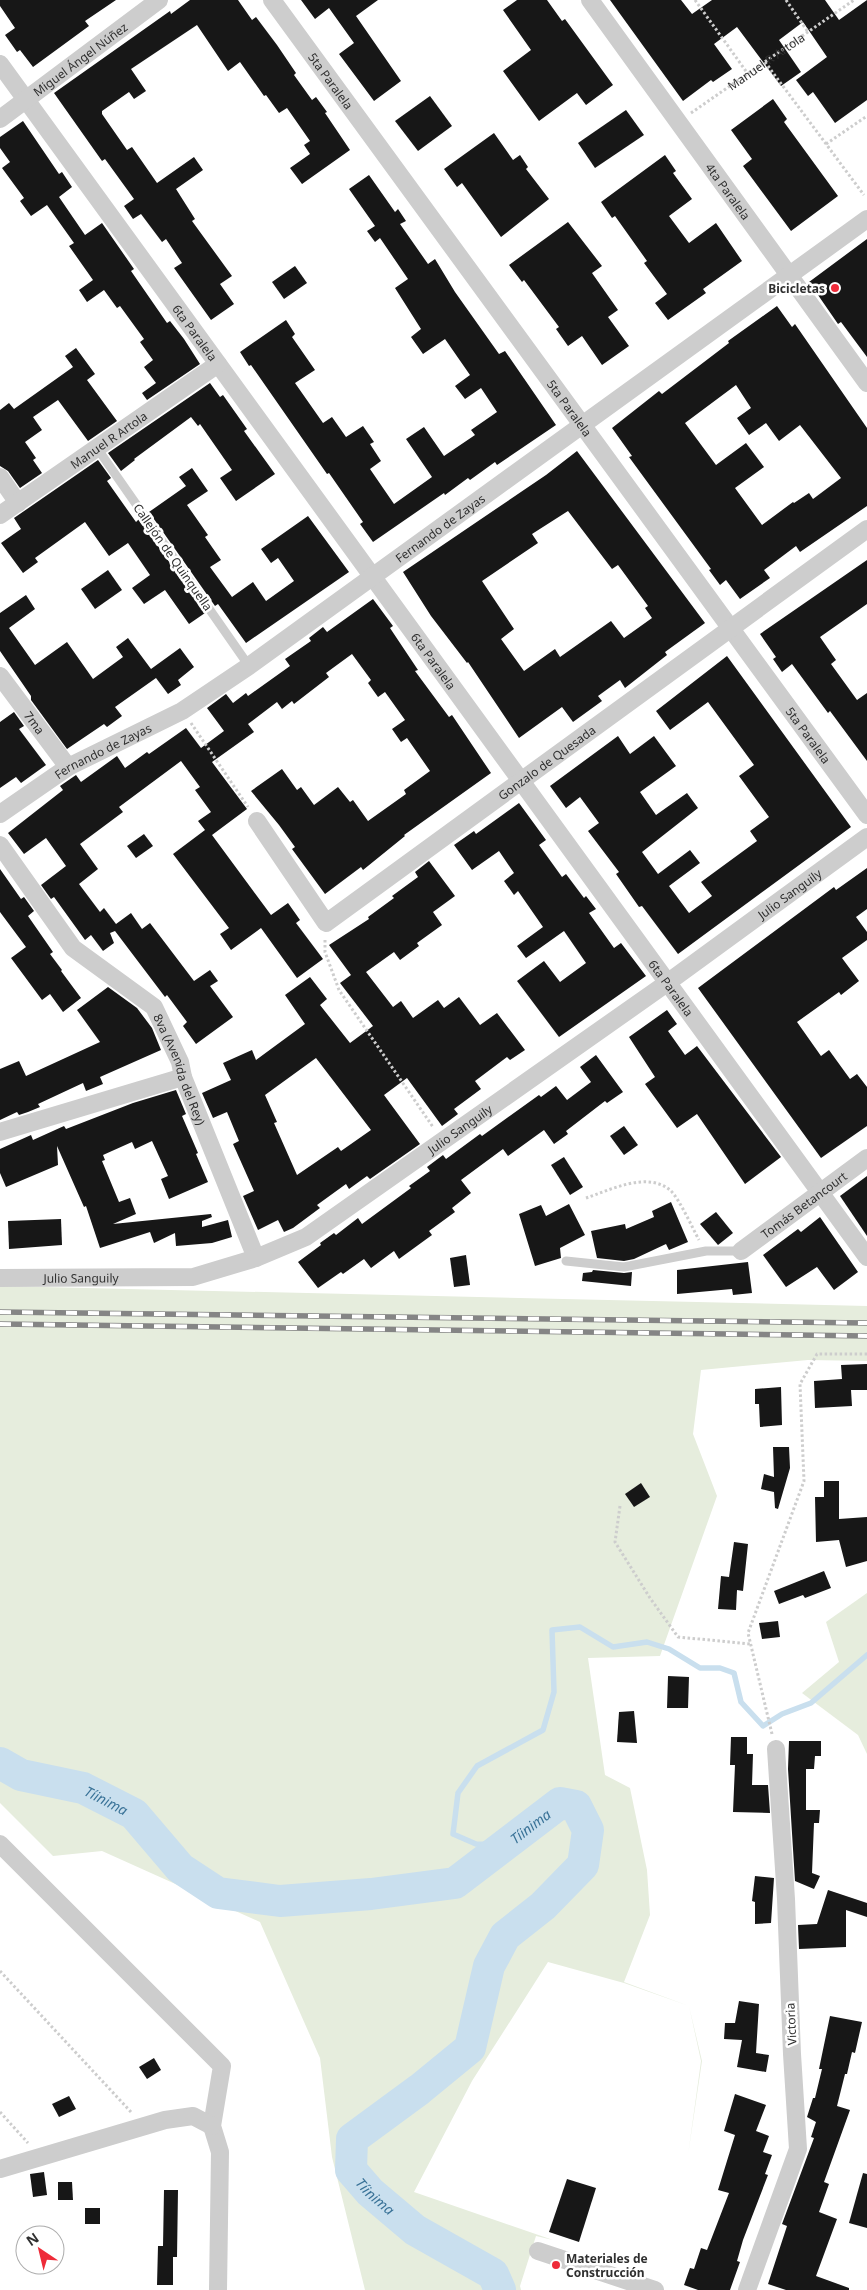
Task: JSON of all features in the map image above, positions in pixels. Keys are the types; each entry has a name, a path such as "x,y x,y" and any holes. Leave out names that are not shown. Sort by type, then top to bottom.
{"street":[{"name":"Miguel Ángel Núñez","path":"0,119 159,0"},
{"name":"5ta Paralela","path":"272,0 867,815"},
{"name":"4ta Paralela","path":"590,0 867,383"},
{"name":"6ta Paralela","path":"0,64 867,1258"},
{"name":"Fernando de Zayas","path":"0,814 68,768 182,710 250,666 867,218"},
{"name":"Manuel R Artola","path":"0,515 218,364"},
{"path":"0,477 18,503"},
{"name":"Gonzalo de Quesada","path":"326,924 867,529"},
{"name":"7ma","path":"0,676 68,768"},
{"path":"257,821 326,924"},
{"name":"Julio Sanguily","path":"0,1278 193,1277 256,1258 306,1237 667,983 867,837"},
{"name":"8va (Avenida del Rey)","path":"0,845 73,948 154,1007 180,1062 183,1077 256,1258"},
{"path":"0,1132 183,1077"},
{"name":"Tomás Betancourt","path":"740,1251 867,1158"},
{"name":"Victoria","path":"747,2290 798,2149 786,1899 776,1749"},
{"path":"0,1844 222,2066 212,2126 220,2152 218,2290"},
{"path":"0,2170 165,2120 193,2116 212,2126"},
{"path":"538,2251 654,2290"}],"lane":[{"name":"Callejón de Quinquella","path":"97,448 250,666"},
{"path":"566,1261 624,1267 706,1251 740,1251"}],"path":[{"path":"695,0 748,74"},
{"path":"786,0 808,32"},
{"name":"Manuel R Artola","path":"678,122 854,0"},
{"path":"765,62 864,195"},
{"path":"826,144 867,116"},
{"path":"182,710 257,821"},
{"path":"326,924 325,952 339,990 442,1140"},
{"path":"586,1198 628,1184 655,1182 671,1191 706,1251"},
{"path":"776,1749 748,1633 804,1481 800,1384 817,1354 867,1354"},
{"path":"620,1506 615,1542 650,1598 678,1637 751,1644"},
{"path":"0,1971 144,2126"},
{"path":"0,2112 41,2157"}],"green space":[{"path":"0,1286 867,1306 867,1361 808,1360 701,1370 693,1434 717,1496 660,1656 588,1658 605,1775 630,1788 647,1870 650,1915 624,1982 689,2006 624,1983 548,1962 472,2081 414,2192 553,2240 536,2236 520,2286 521,2290 365,2290 332,2157 320,2058 260,1922 102,1851 53,1856 0,1803"},
{"path":"867,1593 867,1754 858,1735 802,1693 839,1662 826,1622"},
{"path":"689,2006 702,2061 688,2155 701,2061"}],"building":[{"path":"0,0 116,0 85,21 89,26 33,67 20,50 17,52 5,35 15,28 0,6"},
{"path":"190,0 238,0 252,20 256,17 277,45 296,73 294,75 312,100 316,97 350,150 302,184 290,168 310,154 304,145 310,141 287,108 279,113 266,95 264,96 240,62 228,71 197,25 131,69 146,91 134,99 129,92 102,111 102,114 127,150 132,147 157,183 194,157 203,170 176,189 195,219 192,221 232,276 220,284 234,304 211,320 174,268 182,263 166,239 162,242 141,214 133,219 124,206 134,199 105,159 102,161 54,93 170,11 171,14"},
{"path":"301,0 378,0 356,16 401,81 374,101 339,54 354,43 329,8 315,19"},
{"path":"517,0 547,0 562,21 565,19 613,85 586,105 577,93 539,121 503,71 531,50 503,10"},
{"path":"610,0 681,0 692,14 712,0 825,0 839,20 867,0 867,100 835,123 813,92 808,96 796,80 827,57 803,22 779,40 801,72 781,86 737,27 714,44 732,69 713,82 711,80 683,101"},
{"path":"430,96 452,126 418,151 395,121"},
{"path":"773,99 787,119 784,122 838,196 791,231 743,166 752,159 731,130"},
{"path":"626,110 644,135 595,168 578,143"},
{"path":"23,121 59,174 62,172 72,187 59,197 85,235 102,223 134,269 131,271 167,323 170,321 200,364 147,400 142,393 156,383 144,367 153,360 140,342 144,339 120,306 117,308 104,290 87,302 79,290 93,280 69,246 74,243 47,205 31,216 20,201 24,198 2,168 10,162 0,148 0,137"},
{"path":"494,133 513,160 520,155 528,167 526,169 549,199 501,237 462,183 457,187 444,169"},
{"path":"665,155 676,171 673,173 692,199 669,216 689,243 716,223 742,261 703,289 706,293 668,320 655,303 667,294 644,263 647,261 615,216 612,218 601,202"},
{"path":"369,175 395,212 398,209 406,221 400,224 428,264 435,259 455,292 499,354 505,351 556,425 497,465 495,462 470,480 468,478 445,495 444,493 373,542 360,524 363,522 329,473 327,474 240,352 286,320 295,334 292,337 315,370 295,383 323,423 332,417 346,437 363,426 374,442 370,444 381,461 370,469 394,504 432,477 406,439 424,427 444,456 475,435 471,430 497,412 481,388 465,399 455,386 470,375 445,339 423,354 411,337 421,329 395,288 408,279 380,238 375,242 367,231 375,226 349,189"},
{"path":"568,222 602,266 592,273 618,310 608,317 629,346 602,365 582,336 568,346 556,329 559,327 524,280 522,282 509,265"},
{"path":"867,239 867,357 841,322 838,324 809,282"},
{"path":"295,266 307,283 284,299 272,282"},
{"path":"777,306 792,327 795,324 867,428 867,506 800,552 796,546 764,570 770,578 740,599 726,580 720,585 709,570 711,569 629,457 632,456 612,428 659,391 662,394 729,343 728,341","holes":["736,385 751,408 737,418 749,435 766,423 779,441 800,425 841,478 813,499 809,493 793,502 762,525 735,488 764,467 746,443 716,465 685,423"]},
{"path":"76,348 95,374 87,380 117,421 88,441 58,400 33,417 42,430 25,442 36,458 33,460 42,473 20,488 8,471 0,466 0,410 9,403 14,409 73,367 65,356"},
{"path":"210,383 220,397 223,395 247,429 244,431 275,474 236,501 220,478 232,470 200,424 198,426 191,417 134,459 121,471 108,453"},
{"path":"577,451 705,623 665,652 667,655 625,688 620,680 598,696 602,701 573,722 562,707 519,738 468,662 431,616 403,572 546,475","holes":["568,511 612,569 618,565 648,606 645,608 652,618 624,638 611,621 560,657 555,649 524,671 501,639 514,629 482,581 538,543 532,534"]},
{"path":"98,460 111,478 107,481 136,522 139,519 205,613 189,624 165,590 144,604 132,588 150,575 128,543 109,556 85,522 35,558 38,562 23,573 1,543 21,529 14,518"},
{"path":"192,468 208,491 187,505 208,535 205,537 221,560 210,567 232,597 253,582 266,601 294,581 278,558 271,563 261,549 308,516 349,572 246,643 218,604 215,606 149,512 186,486 179,477"},
{"path":"867,560 867,604 820,637 836,660 831,664 857,700 867,693 867,761 792,664 782,672 773,659 776,657 760,634"},
{"path":"108,570 122,590 95,609 81,589"},
{"path":"26,595 35,609 9,628 35,665 67,642 93,679 123,657 116,647 128,638 151,669 180,648 194,667 178,680 181,685 168,694 156,678 115,707 122,716 107,727 104,724 67,749 31,700 31,696 0,651 0,613"},
{"path":"373,599 393,626 390,628 418,670 415,671 449,717 452,715 491,773 404,835 363,870 361,867 325,894 292,849 295,847 251,791 282,769 297,790 301,787 314,805 338,787 350,802 353,800 368,821 406,794 404,790 430,771 407,738 401,742 392,729 405,720 385,692 378,697 368,683 371,680 352,654 326,673 329,677 294,704 292,701 282,709 277,702 248,724 254,732 212,762 247,809 212,835 271,915 288,903 300,920 296,923 323,959 297,978 261,928 231,950 220,934 229,928 173,854 205,830 198,821 211,812 195,790 200,787 181,761 119,807 123,812 80,844 98,869 79,884 100,912 104,908 116,924 131,913 142,929 150,923 194,981 210,970 218,981 210,986 233,1017 196,1044 183,1026 187,1022 167,995 165,997 115,931 110,933 114,943 103,951 91,935 85,940 54,897 51,899 41,885 66,866 46,838 24,854 8,833 63,790 60,786 76,775 81,782 117,756 125,768 186,728 201,748 224,731 207,708 226,694 233,703 246,693 248,696 290,666 285,659 311,641 309,638 323,627 327,632"},
{"path":"727,656 851,827 678,954 642,906 639,907 616,874 619,872 588,831 599,823 580,797 566,808 550,786 618,736 630,754 654,736 676,766 640,792 656,815 687,793 698,808 642,852 658,874 690,850 700,863 669,886 689,913 712,896 701,882 757,841 750,831 769,817 739,776 754,765 708,702 670,730 656,711"},
{"path":"14,712 24,726 19,729 46,765 21,783 16,777 0,788 0,722"},
{"path":"519,803 546,840 539,845 562,877 566,874 584,898 586,896 596,909 589,913 614,948 621,943 646,976 559,1037 517,981 544,961 560,982 586,963 564,931 526,958 517,946 543,927 518,891 514,895 504,881 514,873 499,851 472,870 454,845 474,831 476,834"},
{"path":"144,834 153,846 136,858 127,846"},
{"path":"429,861 455,896 433,912 442,925 417,943 419,946 400,960 394,952 366,972 393,1007 401,1001 413,1018 438,1000 444,1008 459,997 480,1025 497,1013 525,1050 510,1060 507,1057 475,1081 481,1089 454,1109 458,1114 442,1126 407,1078 384,1095 420,1144 370,1179 367,1176 349,1189 346,1184 317,1205 320,1208 293,1228 284,1232 278,1220 258,1230 243,1196 254,1191 233,1144 239,1141 227,1112 213,1118 202,1093 231,1080 223,1063 252,1050 256,1060 305,1024 285,995 310,977 327,999 320,1005 350,1043 373,1026 340,983 351,975 329,945 369,919 368,917 394,898 392,896 418,877 415,872","holes":["316,1058 371,1130 341,1151 338,1147 297,1175 274,1123 277,1122 265,1095"]},
{"path":"867,868 867,909 856,917 867,932 867,940 842,958 859,981 841,995 839,992 797,1022 821,1056 829,1050 850,1079 857,1074 867,1087 867,1126 821,1158 698,988 834,887 836,890"},
{"path":"0,869 21,899 24,897 34,911 28,916 53,952 50,954 81,998 63,1012 50,994 42,1000 11,958 26,947 0,912"},
{"path":"108,987 137,1008 152,1028 161,1050 100,1077 103,1084 86,1091 83,1083 38,1104 40,1107 19,1115 17,1112 0,1120 0,1069 19,1061 26,1076 100,1042 77,1010"},
{"path":"667,1010 677,1024 668,1031 685,1055 697,1046 781,1157 745,1184 697,1114 677,1128 645,1084 655,1077 629,1037"},
{"path":"596,1055 623,1092 607,1103 605,1101 566,1131 568,1134 554,1144 544,1130 508,1156 503,1149 461,1180 471,1193 452,1208 455,1212 429,1231 432,1235 399,1259 394,1251 371,1268 364,1259 318,1288 298,1262 334,1233 336,1235 358,1218 362,1224 411,1188 409,1186 430,1171 427,1167 443,1155 446,1159 539,1095 541,1097 556,1086 567,1100 591,1082 580,1067"},
{"path":"176,1090 186,1114 182,1116 208,1182 169,1199 161,1179 168,1176 152,1141 135,1149 132,1142 103,1155 105,1160 102,1161 119,1202 130,1198 136,1214 113,1224 211,1214 212,1217 202,1221 202,1227 228,1220 232,1237 212,1243 176,1246 175,1233 154,1243 150,1232 100,1248 86,1206 84,1207 57,1146 58,1165 6,1187 0,1173 0,1149 31,1135 33,1140 64,1126 66,1129 133,1103"},
{"path":"624,1126 638,1145 624,1155 610,1136"},
{"path":"564,1157 583,1187 570,1195 551,1165"},
{"path":"867,1176 867,1236 840,1196"},
{"path":"671,1202 688,1242 669,1250 666,1244 634,1259 624,1261 597,1258 591,1231 625,1224 626,1229 654,1217 652,1211"},
{"path":"569,1204 585,1235 560,1248 561,1258 535,1266 519,1214 541,1205 546,1216"},
{"path":"716,1212 733,1233 718,1245 700,1224"},
{"path":"820,1217 858,1272 834,1290 817,1267 786,1287 763,1255 798,1229 801,1232"},
{"path":"61,1219 62,1245 9,1249 8,1221"},
{"path":"466,1255 470,1285 454,1287 450,1258"},
{"path":"748,1262 752,1293 733,1295 732,1289 677,1294 677,1270"},
{"path":"593,1270 632,1272 631,1286 582,1281 583,1273 592,1272"},
{"path":"867,1364 867,1390 851,1390 852,1406 815,1408 814,1381 842,1379 841,1365"},
{"path":"781,1387 782,1425 760,1427 759,1404 755,1404 755,1389"},
{"path":"773,1447 789,1447 790,1468 778,1509 775,1508 774,1492 761,1489 764,1474 774,1477"},
{"path":"824,1481 839,1481 839,1519 867,1517 867,1561 846,1567 839,1540 816,1542 815,1497 824,1497"},
{"path":"641,1483 650,1497 634,1507 625,1494"},
{"path":"734,1542 748,1544 743,1591 737,1590 736,1610 718,1609 721,1576 729,1577"},
{"path":"824,1571 831,1588 805,1598 803,1595 779,1604 774,1591"},
{"path":"778,1621 780,1637 762,1639 759,1623"},
{"path":"668,1676 689,1677 688,1708 667,1708"},
{"path":"634,1711 637,1743 617,1742 619,1712"},
{"path":"731,1737 747,1737 747,1754 753,1754 752,1785 768,1785 770,1813 733,1812 735,1765 730,1765"},
{"path":"789,1741 821,1741 821,1756 815,1756 814,1769 806,1769 806,1810 820,1810 819,1823 814,1823 812,1873 820,1876 814,1889 795,1881 788,1769"},
{"path":"755,1876 774,1878 771,1923 755,1924 755,1902 752,1901"},
{"path":"828,1890 867,1903 867,1917 846,1910 846,1947 799,1949 798,1925 817,1924"},
{"path":"739,2001 759,2004 756,2053 769,2055 766,2072 737,2067 742,2040 724,2039 725,2023 735,2023"},
{"path":"830,2016 862,2022 855,2053 852,2052 837,2106 850,2110 824,2182 829,2184 819,2212 837,2219 816,2276 849,2288 849,2290 786,2290 768,2284 787,2226 782,2224 814,2138 811,2137 816,2122 807,2117 813,2098 815,2098 822,2069 819,2069"},
{"path":"154,2058 161,2070 147,2079 139,2067"},
{"path":"735,2094 766,2105 756,2131 769,2136 763,2152 772,2155 765,2174 768,2175 743,2240 737,2261 740,2262 730,2290 698,2290 684,2285 690,2268 694,2269 701,2248 707,2250 729,2193 718,2190 735,2135 724,2131"},
{"path":"69,2096 76,2109 59,2117 52,2104"},
{"path":"44,2172 47,2195 33,2197 30,2174"},
{"path":"863,2173 867,2174 867,2228 849,2223"},
{"path":"567,2179 596,2188 579,2242 549,2232"},
{"path":"58,2182 72,2182 73,2200 58,2200"},
{"path":"164,2190 178,2190 177,2257 173,2257 173,2285 157,2285 158,2246 163,2246"},
{"path":"85,2208 100,2208 100,2224 85,2224"}],"waterway":[{"path":"505,1845 476,1844 453,1834 458,1793 477,1766 543,1730 554,1692 552,1630 580,1627 613,1647 647,1642 669,1649 700,1668 720,1668 734,1673 741,1702 763,1726 782,1714 811,1703 867,1655"},
{"name":"Tíinima","path":"0,1763 21,1775 83,1788 134,1814 180,1868 218,1893 280,1901 371,1894 455,1883 560,1803 576,1806 588,1830 583,1865 543,1906 505,1936 489,1966 470,2048 420,2089 352,2139 351,2170 370,2192 415,2230 493,2274 500,2290"}],"railway":[{"path":"0,1312 867,1323"},
{"path":"0,1324 867,1336"}],"place":[{"name":"Bicicletas","path":"835,288"},
{"name":"Materiales de Construcción","path":"556,2265"}]}
